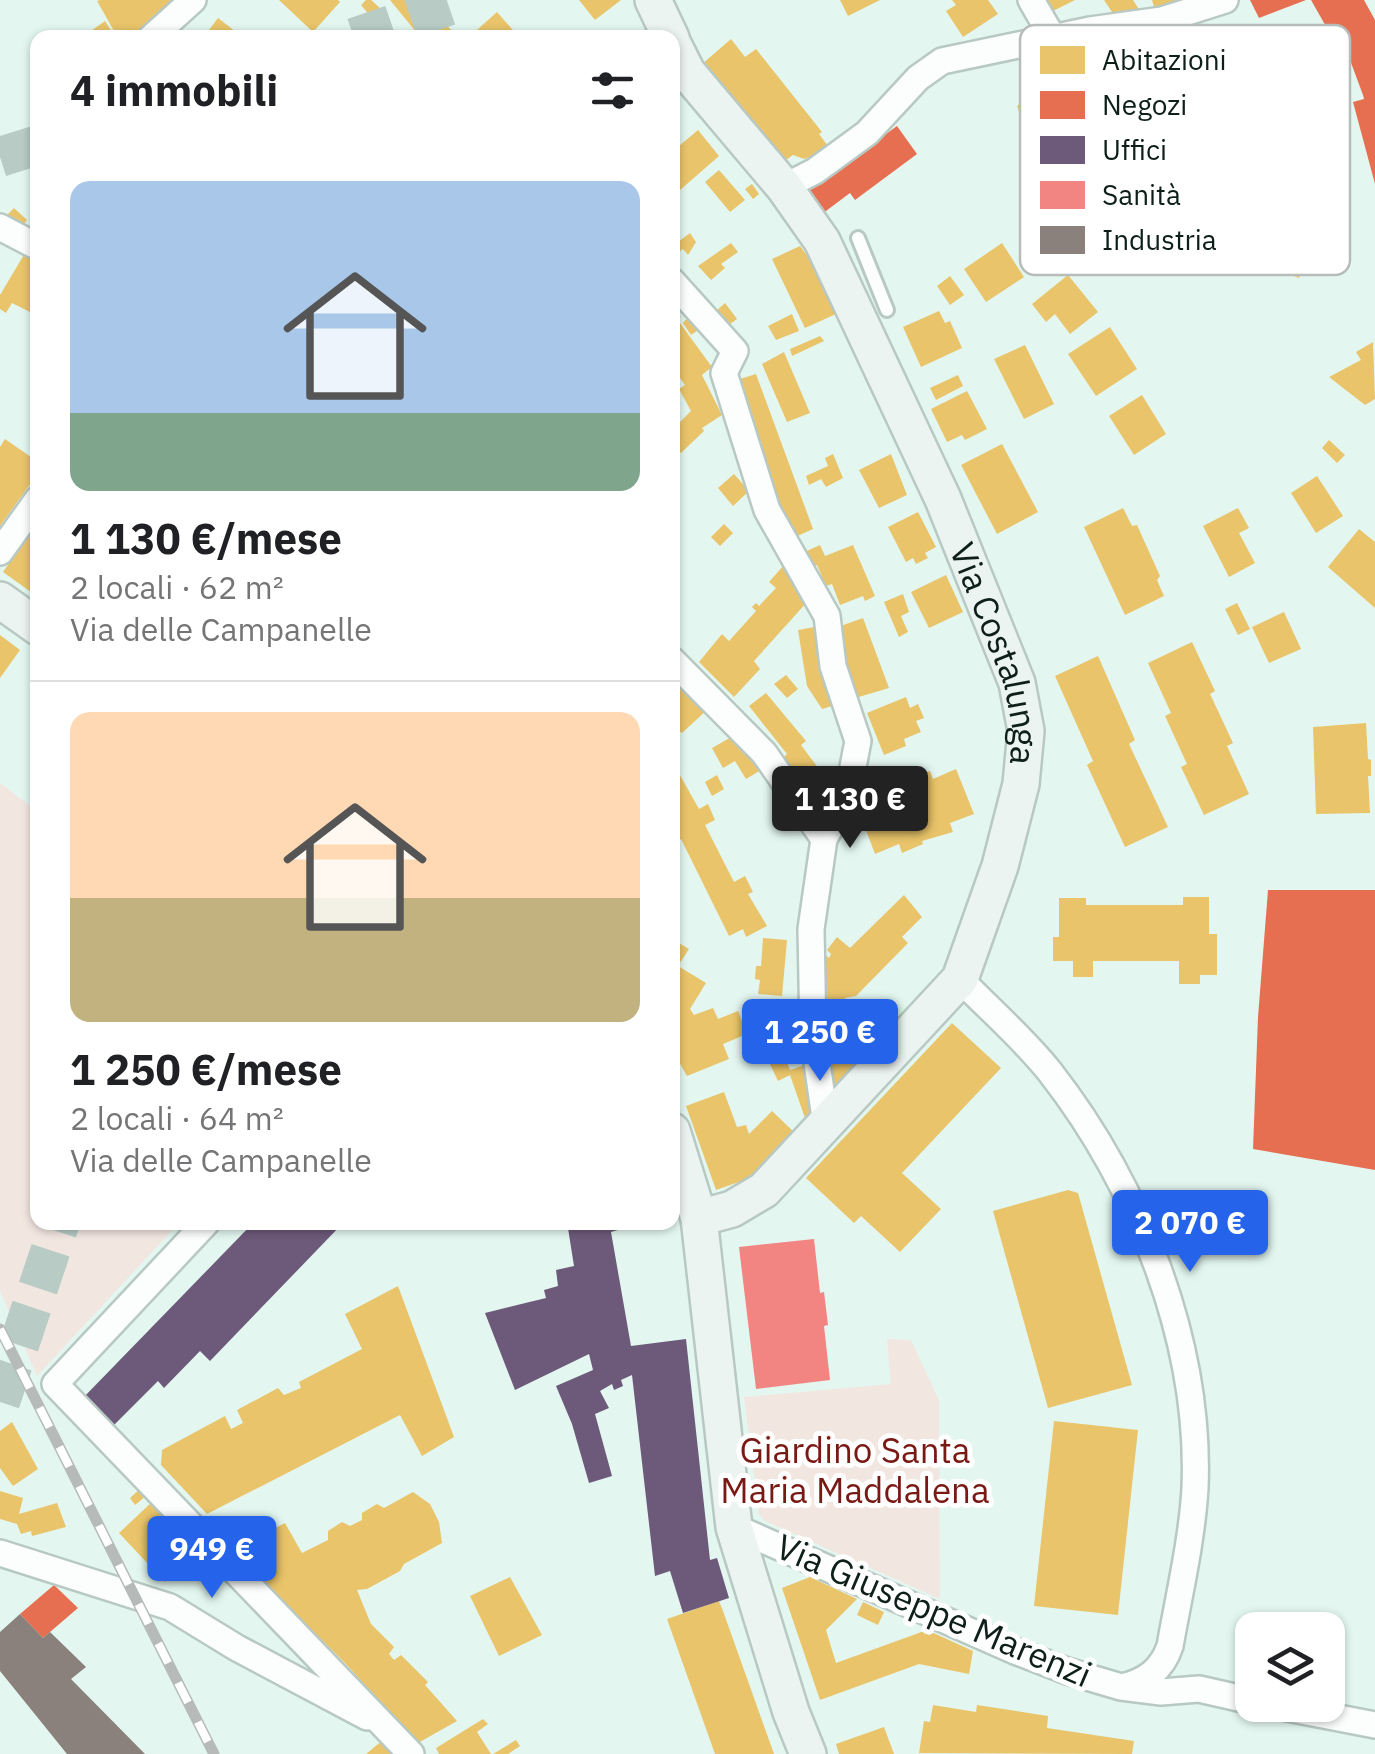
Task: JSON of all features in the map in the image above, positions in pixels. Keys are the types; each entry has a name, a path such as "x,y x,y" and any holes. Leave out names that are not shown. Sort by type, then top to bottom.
{"street":[{"path":"160,30 193,0"},
{"name":"Via Costalunga","path":"653,0 667,30"},
{"path":"1031,0 1045,25"},
{"path":"1132,25 1162,20 1225,0"},
{"path":"784,187 867,133 918,78 942,62 1020,45"},
{"name":"Via Costalunga","path":"680,57 687,72 784,187 822,241 943,498 1017,683 1026,731 1021,784 1000,866 960,980 764,1190 732,1208 699,1218"},
{"path":"0,227 30,244"},
{"path":"680,290 735,350 724,373 768,510 827,616 834,666 858,742 847,798 824,839 812,928 812,1036 826,1125"},
{"path":"0,552 30,510"},
{"path":"0,600 30,621"},
{"path":"680,668 764,753 824,839"},
{"path":"960,980 1049,1071 1094,1136 1135,1215 1169,1297 1191,1388 1195,1489 1170,1646 1166,1659 1154,1672 1140,1683 1121,1687"},
{"path":"680,1157 699,1218 734,1526 791,1712 808,1754"},
{"path":"200,1230 55,1384 411,1754"},
{"name":"Via Giuseppe Marenzi","path":"734,1526 1015,1651 1121,1687 1161,1692 1198,1689 1235,1697"},
{"path":"0,1553 170,1607 237,1648 390,1729"},
{"path":"1170,1646 1183,1672 1198,1689"},
{"path":"1345,1719 1375,1725"}],"lane":[{"path":"858,238 887,310"}],"green space":[{"path":"0,783 30,806 30,1230 173,1230 37,1376 0,1291"},
{"name":"Giardino Santa Maria Maddalena","path":"887,1339 911,1340 939,1400 940,1599 765,1521 759,1514 744,1397 891,1384"}],"building: Abitazioni":[{"path":"188,0 147,30 113,30 97,1"},
{"path":"279,0 338,0 311,30"},
{"path":"366,0 381,9 372,18 361,5"},
{"path":"390,0 417,0 451,30 414,30"},
{"path":"579,0 621,0 595,20"},
{"path":"840,0 880,0 848,16"},
{"path":"952,0 988,0 998,14 963,37 946,11 956,5"},
{"path":"1047,0 1075,0 1053,11"},
{"path":"1104,0 1133,0 1142,14 1116,18"},
{"path":"1152,0 1199,0 1155,10"},
{"path":"497,12 513,30 477,30"},
{"path":"218,18 234,30 209,30"},
{"path":"105,21 111,30 92,30"},
{"path":"731,39 745,57 756,49 822,132 819,134 831,150 804,159 793,155 782,163 701,65"},
{"path":"698,130 719,156 680,190 680,145"},
{"path":"719,170 745,200 730,212 705,182"},
{"path":"752,184 759,194 753,199 745,189"},
{"path":"14,208 27,220 20,230 2,220"},
{"path":"690,233 696,242 688,255 683,249 680,251 680,240"},
{"path":"731,243 738,252 721,264 725,268 711,280 698,266"},
{"path":"1002,243 1024,277 986,302 964,269"},
{"path":"800,246 812,262 836,314 805,328 772,259"},
{"path":"25,253 30,256 30,312 12,303 6,313 0,309 0,295"},
{"path":"1068,275 1098,312 1070,334 1055,314 1046,322 1032,304"},
{"path":"950,276 964,295 950,305 937,286"},
{"path":"725,303 737,319 729,325 715,312"},
{"path":"939,311 945,323 950,321 962,348 921,367 903,327"},
{"path":"792,314 799,331 776,340 768,326"},
{"path":"688,317 692,322 698,317 704,326 691,335 683,323"},
{"path":"680,323 712,367 702,375 722,415 702,428 704,431 681,453 680,422 691,411 680,391 685,385 680,378"},
{"path":"1110,327 1137,369 1096,396 1068,354"},
{"path":"820,336 824,341 792,356 790,349"},
{"path":"1373,342 1375,399 1365,405 1329,377 1361,360 1356,352"},
{"path":"1025,345 1054,404 1024,419 994,359"},
{"path":"784,352 810,413 787,422 762,364"},
{"path":"756,374 813,529 793,538 738,389 740,379"},
{"path":"958,375 963,386 936,400 930,388"},
{"path":"967,391 987,429 965,440 962,435 947,442 931,409"},
{"path":"1142,395 1166,434 1134,455 1109,416"},
{"path":"5,439 30,456 30,484 0,526 0,447"},
{"path":"1329,440 1345,455 1337,463 1322,448"},
{"path":"1002,444 1038,512 997,534 961,465"},
{"path":"833,454 843,478 826,487 821,479 809,485 806,476 828,466 825,458"},
{"path":"891,454 907,495 879,508 859,470"},
{"path":"734,474 749,491 733,506 718,488"},
{"path":"1317,476 1343,516 1316,533 1291,493"},
{"path":"1123,508 1132,526 1137,525 1160,576 1157,580 1164,596 1125,615 1084,527"},
{"path":"1238,508 1249,528 1239,533 1255,563 1229,577 1203,526"},
{"path":"918,512 936,547 925,553 928,558 916,564 913,558 906,562 888,527"},
{"path":"724,524 733,533 720,546 711,537"},
{"path":"1359,529 1375,542 1375,608 1328,567"},
{"path":"30,533 30,591 3,572"},
{"path":"820,545 825,556 853,545 875,596 840,605 832,584 826,586 817,565 809,569 800,554"},
{"path":"784,565 808,601 754,661 760,669 734,697 699,662 722,634 729,641 756,611 752,607 756,603 759,606 776,588 769,582"},
{"path":"946,575 963,612 929,628 911,592"},
{"path":"903,594 909,612 901,616 908,632 899,637 884,602"},
{"path":"1237,603 1250,629 1238,635 1225,609"},
{"path":"1284,612 1301,649 1269,663 1252,627"},
{"path":"863,618 889,688 852,699 835,628"},
{"path":"820,626 832,706 822,709 807,686 798,630"},
{"path":"0,635 20,650 0,678"},
{"path":"1192,642 1215,691 1210,694 1233,743 1227,746 1249,794 1204,815 1181,767 1187,764 1165,716 1171,713 1148,663"},
{"path":"1098,656 1135,740 1129,744 1168,827 1125,847 1087,765 1093,761 1055,676"},
{"path":"786,675 798,689 787,698 774,684"},
{"path":"680,683 708,709 680,732"},
{"path":"766,693 806,741 801,745 831,785 832,791 815,801 781,759 787,754 749,706"},
{"path":"906,697 910,708 918,704 924,718 916,721 921,732 904,739 906,746 884,755 867,713"},
{"path":"1366,723 1371,760 1370,813 1316,814 1313,727"},
{"path":"735,735 761,770 746,779 735,761 723,768 712,748"},
{"path":"956,769 974,814 950,823 953,832 922,841 923,844 902,853 899,844 875,854 858,809 881,800 877,792 930,771 933,779"},
{"path":"680,775 699,809 708,804 715,820 705,825 734,882 745,876 753,892 748,894 767,926 746,937 743,929 729,936 681,839"},
{"path":"717,775 724,789 712,796 705,782"},
{"path":"904,895 922,917 902,937 908,943 856,996 845,998 855,1076 832,1096 822,1024 824,954 829,958 827,950 837,937 850,948"},
{"path":"1183,897 1209,897 1209,934 1217,934 1217,975 1200,975 1200,984 1179,984 1179,961 1093,961 1093,977 1073,977 1073,961 1053,961 1053,937 1059,937 1059,898 1086,898 1086,905 1183,905"},
{"path":"763,938 787,940 782,996 758,994 756,966 761,966"},
{"path":"680,944 689,949 680,963"},
{"path":"680,967 706,983 690,1009 694,1015 713,1008 718,1019 738,1011 747,1034 723,1044 729,1059 687,1076 680,1064"},
{"path":"782,999 787,1010 772,1019 767,1007"},
{"path":"952,1023 1001,1068 902,1173 941,1209 900,1252 861,1216 854,1223 806,1178"},
{"path":"783,1050 790,1070 808,1064 812,1117 806,1121 790,1075 778,1081 767,1058"},
{"path":"724,1092 737,1127 746,1125 749,1134 772,1111 795,1133 756,1176 716,1190 686,1106"},
{"path":"1068,1190 1078,1193 1132,1385 1048,1408 993,1211"},
{"path":"398,1286 454,1437 422,1456 400,1415 207,1514 161,1465 162,1450 225,1416 231,1429 243,1423 237,1410 278,1388 284,1395 301,1388 299,1382 362,1349 345,1314"},
{"path":"1054,1421 1138,1430 1118,1615 1034,1606"},
{"path":"12,1422 38,1469 13,1486 0,1468 0,1431"},
{"path":"140,1489 146,1496 135,1505 130,1498"},
{"path":"0,1491 23,1498 19,1514 57,1503 66,1527 32,1536 31,1531 21,1534 17,1524 0,1519"},
{"path":"413,1492 430,1504 439,1522 442,1543 404,1564 400,1571 367,1589 357,1590 371,1624 394,1647 389,1654 394,1660 401,1655 428,1682 425,1685 457,1721 418,1743 345,1663 232,1551 285,1523 302,1553 328,1540 328,1531 342,1522 350,1526 377,1504 384,1508"},
{"path":"153,1501 199,1551 165,1582 119,1533"},
{"path":"510,1577 542,1635 499,1656 470,1596"},
{"path":"810,1577 857,1599 826,1630 836,1663 927,1630 973,1651 969,1674 919,1664 820,1700 782,1588"},
{"path":"719,1601 774,1754 715,1754 667,1619"},
{"path":"863,1602 884,1612 878,1625 857,1615"},
{"path":"933,1705 976,1712 977,1705 1048,1716 1047,1728 1134,1741 1132,1754 919,1753 924,1721 930,1722"},
{"path":"483,1719 488,1724 477,1732 491,1754 439,1754 436,1748"},
{"path":"884,1727 894,1754 839,1754 836,1744"},
{"path":"383,1740 396,1754 366,1754"},
{"path":"516,1740 520,1746 508,1754 493,1754"}],"building: Negozi":[{"path":"1250,0 1306,0 1259,18"},
{"path":"1311,0 1364,0 1375,20 1375,184 1353,102 1364,99 1350,60 1350,25 1325,25"},
{"path":"897,126 917,154 855,200 850,193 822,214 806,192"},
{"path":"1268,890 1375,890 1375,1170 1253,1149"},
{"path":"54,1585 78,1608 43,1638 20,1614"}],"building: Uffici":[{"path":"246,1230 336,1230 210,1361 200,1351 164,1388 158,1381 113,1426 82,1399"},
{"path":"568,1230 618,1230 611,1232 631,1346 686,1339 710,1560 717,1558 729,1598 683,1613 670,1571 655,1576 632,1375 621,1380 623,1386 614,1390 612,1384 600,1391 609,1408 595,1414 612,1476 589,1483 556,1386 593,1370 589,1354 515,1390 485,1313 546,1298 544,1290 558,1286 556,1270 574,1266"}],"building: Sanità":[{"path":"814,1239 828,1325 824,1326 830,1380 756,1389 739,1247"}],"building: Industria":[{"path":"20,1614 43,1638 50,1632 86,1667 71,1679 145,1754 67,1754 0,1671 0,1632"}],"tunnel":[{"path":"377,30 465,0"},
{"path":"0,157 30,148"},
{"path":"0,1402 57,1230"}],"railway":[{"path":"0,1329 214,1754"}]}
